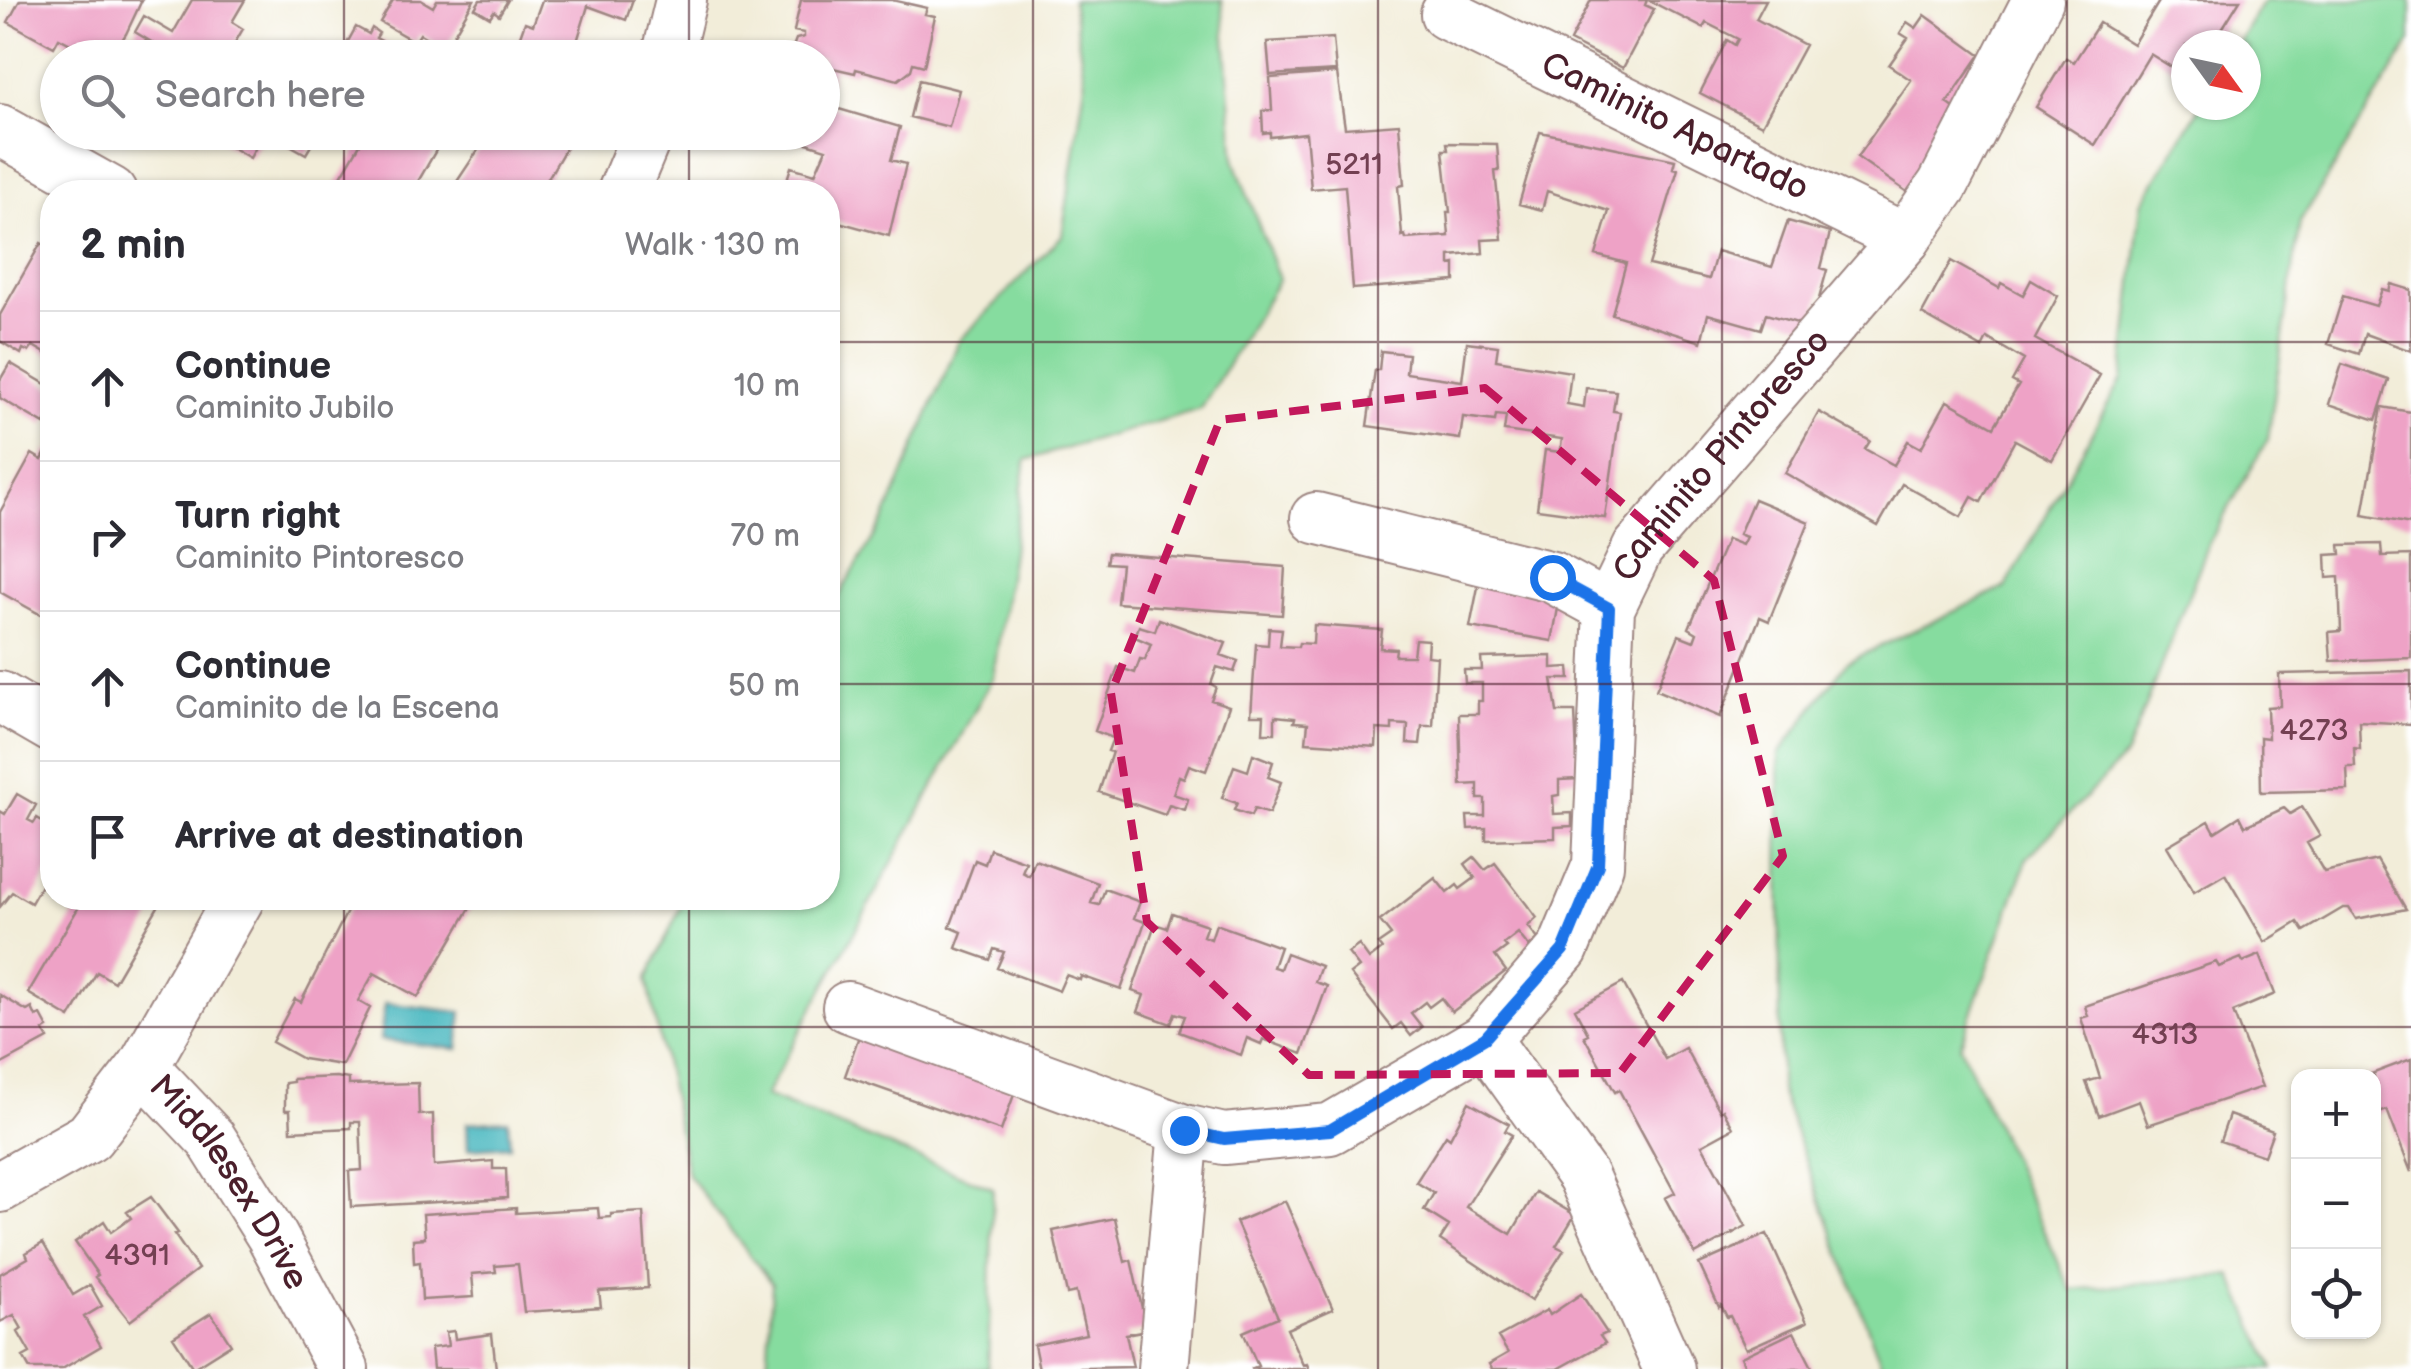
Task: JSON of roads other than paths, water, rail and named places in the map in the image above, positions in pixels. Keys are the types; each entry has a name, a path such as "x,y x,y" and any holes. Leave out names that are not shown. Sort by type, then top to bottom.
{"street":[{"path":"672,40 681,0"},
{"name":"Caminito Pintoresco","path":"848,1007 1184,1130 1224,1139 1330,1130 1485,1038 1563,950 1598,865 1609,608 1638,548 1905,239 1944,185 2038,0"},
{"name":"Caminito Apartado","path":"1446,14 1905,239"},
{"path":"0,130 90,180"},
{"path":"627,180 640,150"},
{"path":"1316,518 1552,577 1609,608"},
{"path":"0,697 40,720"},
{"name":"Middlesex Drive","path":"233,910 143,1067 211,1138 272,1236 343,1369"},
{"path":"1485,1038 1582,1176 1669,1369"},
{"path":"0,1186 89,1137 143,1067"},
{"path":"1163,1369 1184,1130"}],"water":[{"path":"385,1003 462,1012 458,1049 380,1040"},
{"path":"508,1120 510,1146 468,1149 467,1123"}]}
